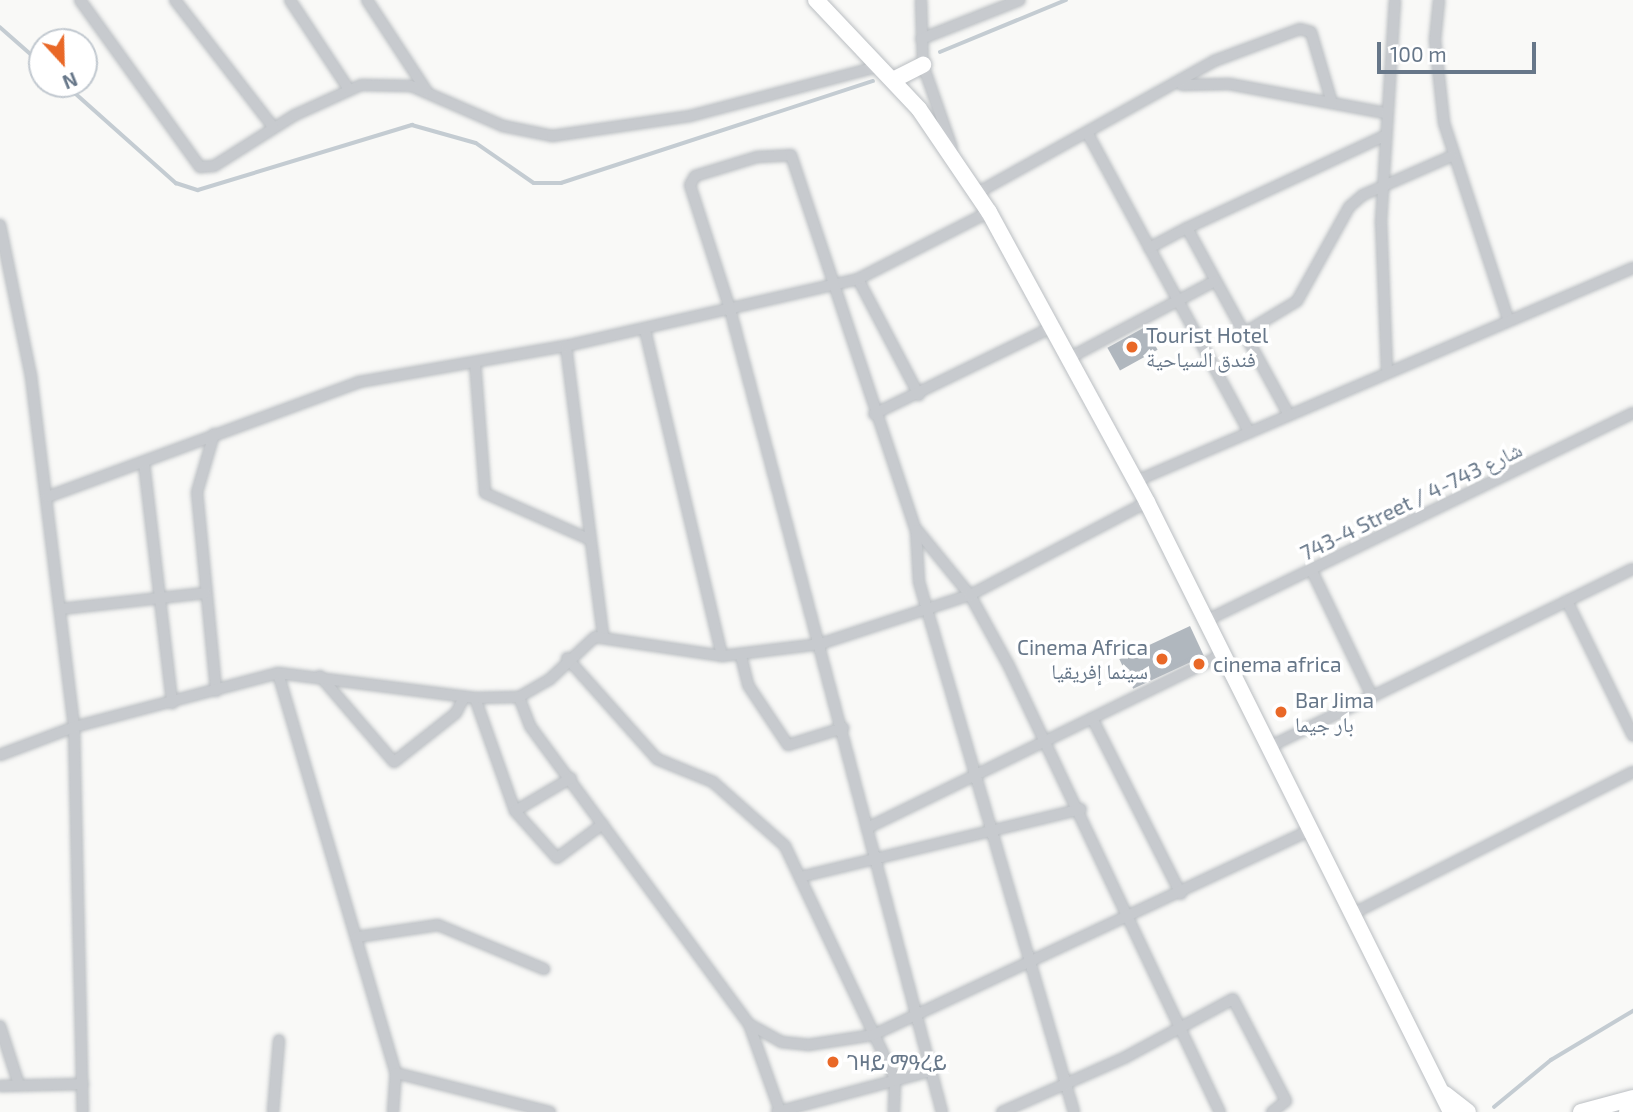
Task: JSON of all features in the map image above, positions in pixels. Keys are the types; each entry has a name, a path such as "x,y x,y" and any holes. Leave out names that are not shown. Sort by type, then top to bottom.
{"main road":[{"path":"816,0 893,80 955,157 989,212 1147,502 1350,915 1451,1112"},
{"path":"893,80 923,65"},
{"path":"1581,1112 1633,1098"},
{"path":"1443,1100 1468,1112"},
{"path":"1627,1112 1633,1111"}],"street":[{"path":"80,0 200,167 214,166 273,127 348,88 379,82 426,90 503,126 575,135 690,116 881,66"},
{"path":"175,0 273,127"},
{"path":"290,0 348,88"},
{"path":"367,0 426,90"},
{"path":"921,0 923,65 955,157"},
{"path":"921,38 1020,0"},
{"path":"1387,369 1382,184 1395,0"},
{"path":"1439,0 1437,71 1452,156 1508,319"},
{"path":"977,193 1178,85 1231,53 1307,28 1332,103"},
{"path":"1178,85 1228,84 1385,113"},
{"path":"1088,134 1249,432"},
{"path":"1150,248 1384,136"},
{"path":"942,1112 877,857 730,309 691,179 757,157 791,155 874,414 916,530 928,611 973,775 1074,1112"},
{"path":"1244,333 1297,300 1349,207 1382,184 1452,156"},
{"path":"47,497 359,382 645,330 858,279 989,212"},
{"path":"0,225 47,497 74,727 83,1112"},
{"path":"1187,228 1288,413"},
{"path":"1136,481 1387,369 1633,268"},
{"path":"858,279 919,395"},
{"path":"1069,358 1214,281"},
{"path":"874,414 919,395 1052,327"},
{"path":"645,330 722,656"},
{"path":"566,346 603,635"},
{"path":"475,362 485,493 589,539"},
{"name":"743-4 Street / شارع 743-4","path":"1205,621 1633,413"},
{"path":"214,435 197,492 216,691"},
{"path":"144,463 172,703"},
{"path":"0,755 74,727 278,673 320,676 469,698 519,696 549,680 567,658 603,635 722,656 741,656 820,644 928,611 970,595 1147,502"},
{"path":"916,530 970,595 1046,739 1184,1029 1220,1112"},
{"path":"1267,748 1633,569"},
{"path":"1312,571 1372,696"},
{"path":"61,609 161,602 205,593"},
{"path":"1567,601 1633,736"},
{"path":"869,827 1222,655"},
{"path":"741,656 748,685 788,745 842,728"},
{"path":"567,658 657,758 713,782 779,838 895,1079 894,1112"},
{"path":"278,673 396,1073 393,1112"},
{"path":"320,676 394,762 456,713 469,698"},
{"path":"519,696 530,726 748,1024 778,1111 930,1071"},
{"path":"469,698 515,811 557,858 603,824"},
{"path":"1092,718 1181,894"},
{"path":"1350,915 1633,772"},
{"path":"515,811 570,778"},
{"path":"800,877 1081,809"},
{"path":"748,1024 781,1042 808,1045 873,1035 917,1017 1029,961 1130,918 1309,831"},
{"path":"357,937 439,925 544,969"},
{"path":"1002,1112 1184,1029 1235,1002 1286,1101 1272,1112"},
{"path":"0,1026 19,1085"},
{"path":"273,1112 279,1040"},
{"path":"396,1073 550,1112"},
{"path":"0,1086 83,1084"}],"building":[{"name":"Tourist Hotel فندق السياحية","path":"1145,327 1158,350 1120,371 1107,348"},
{"name":"Cinema Africa سينما إفريقيا","path":"1190,626 1204,656 1133,689 1119,659"}],"waterway":[{"path":"940,52 1066,0"},
{"path":"0,27 28,52"},
{"path":"81,98 176,183 198,190 412,125 476,143 534,183 561,183 873,81"},
{"path":"1494,1107 1551,1060 1633,1011"}],"place":[{"name":"Tourist Hotel فندق السياحية","path":"1132,347"},
{"name":"Cinema Africa سينما إفريقيا","path":"1162,659"},
{"name":"cinema africa","path":"1199,664"},
{"name":"Bar Jima بار جيما","path":"1281,712"},
{"name":"ገዛይ ማዓረይ","path":"833,1062"}]}
